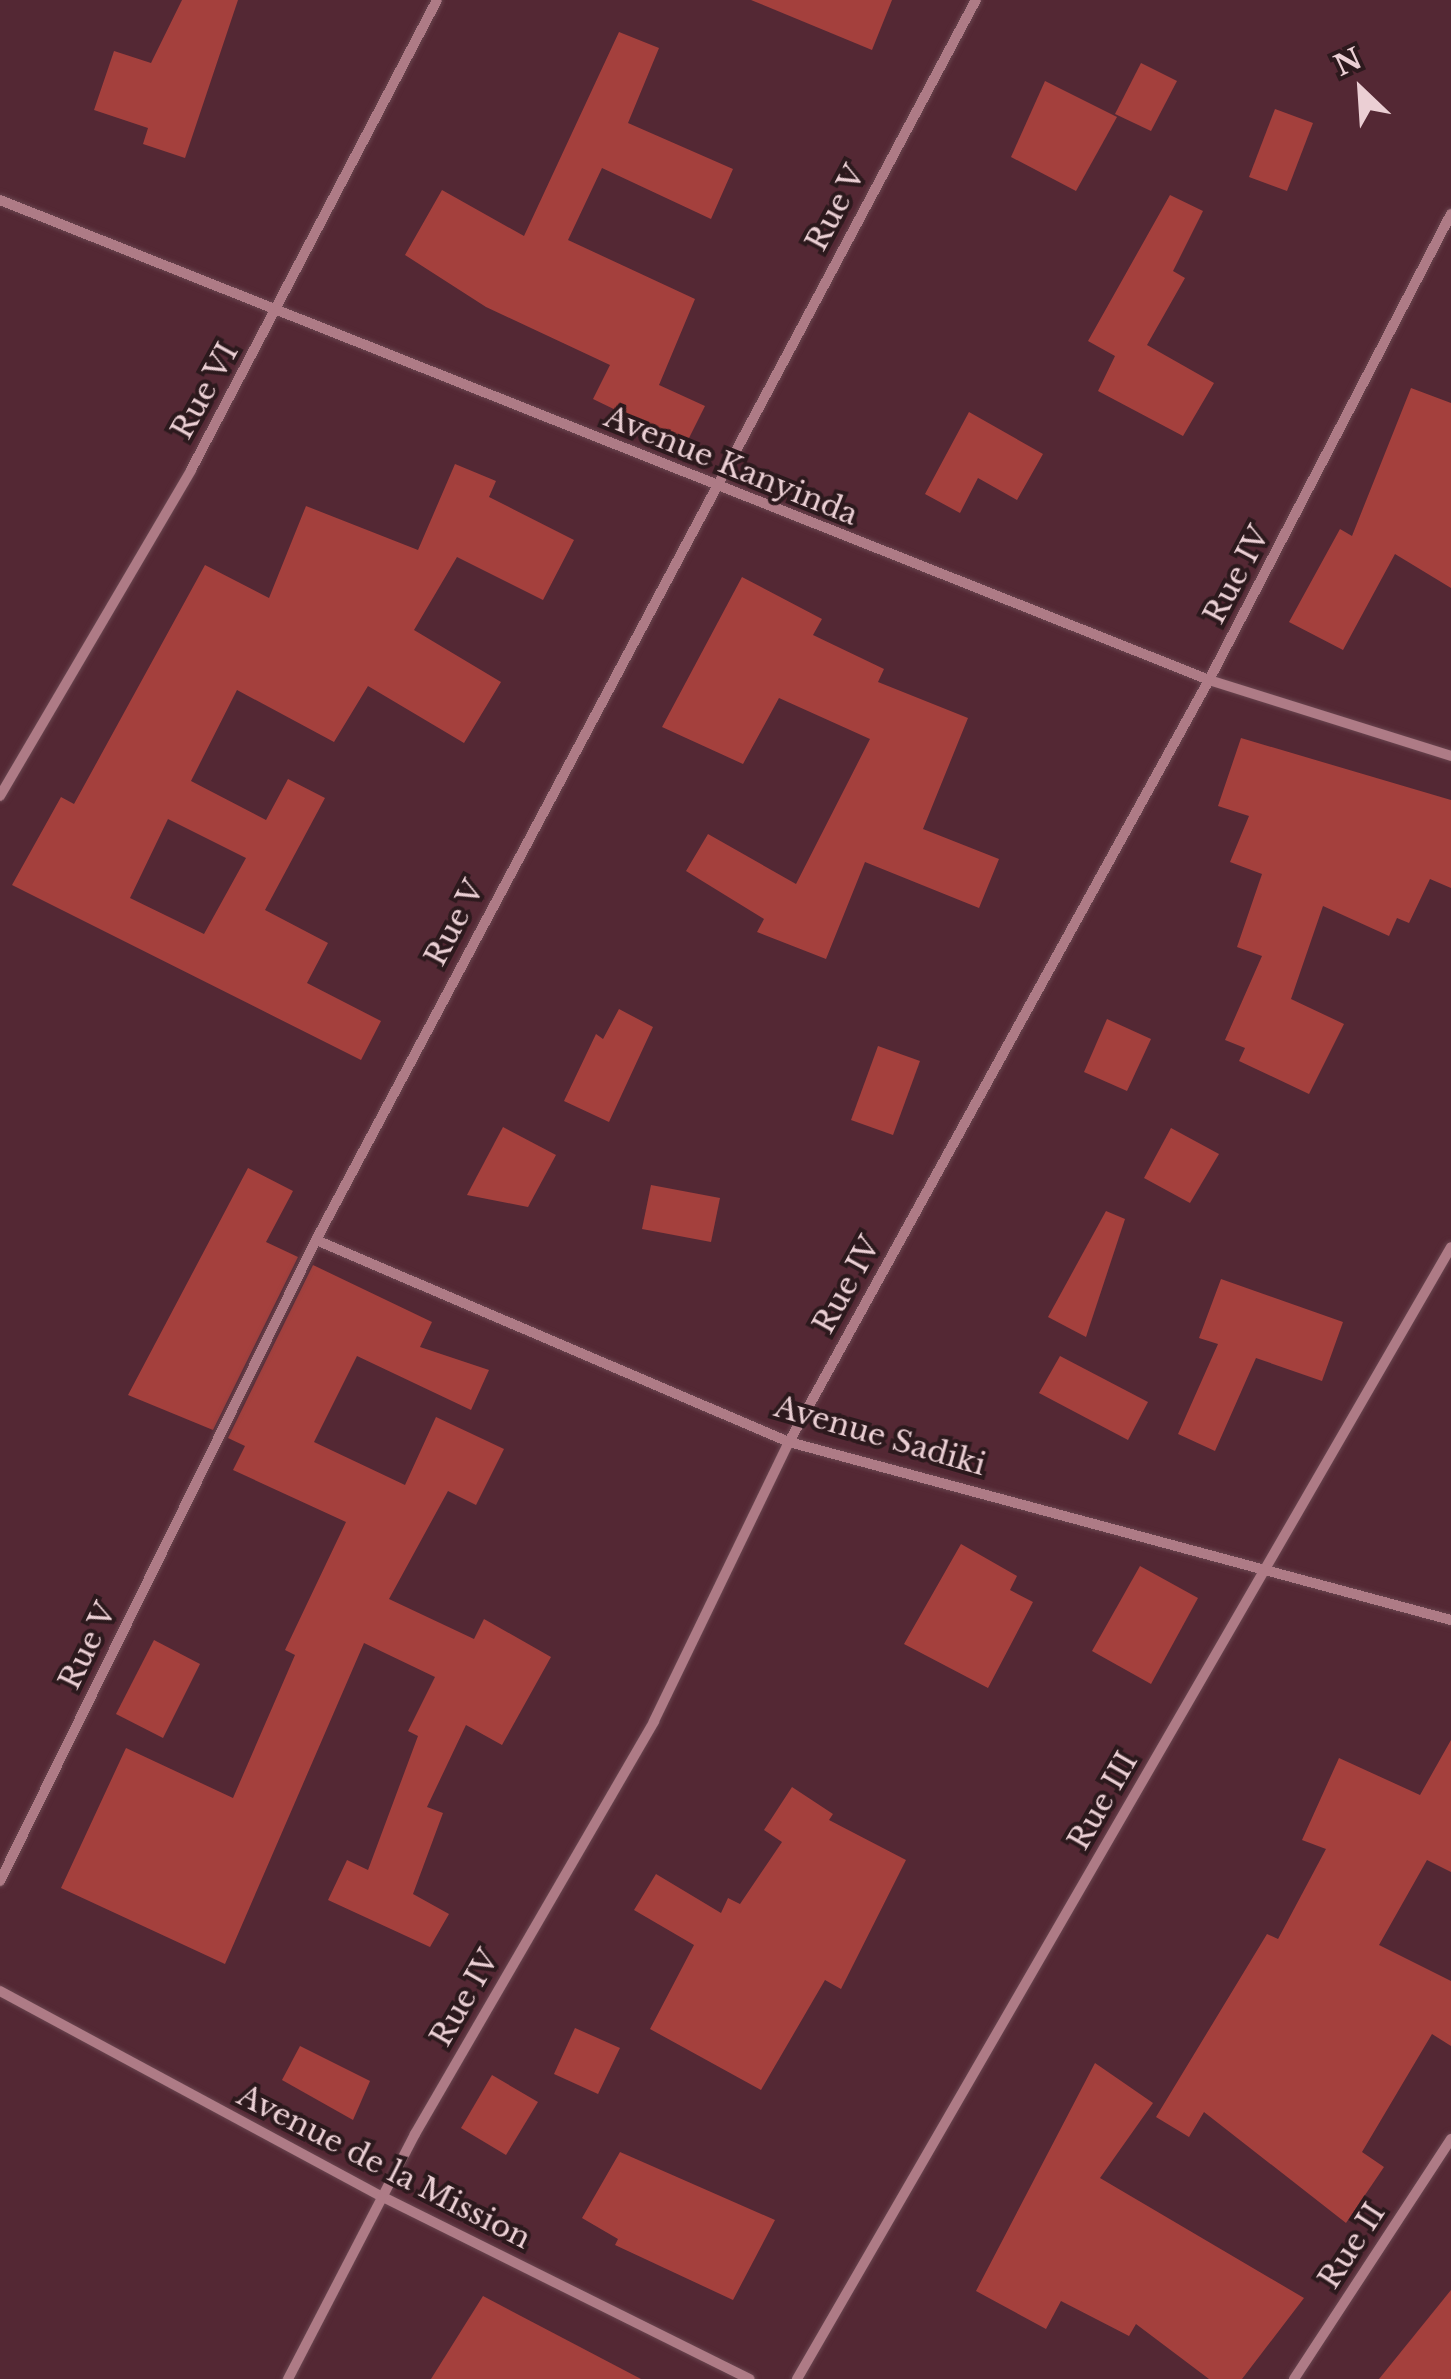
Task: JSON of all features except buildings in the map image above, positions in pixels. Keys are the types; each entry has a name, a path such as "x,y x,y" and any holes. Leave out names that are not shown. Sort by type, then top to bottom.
{"street":[{"name":"Rue VI","path":"0,796 280,307 437,0"},
{"name":"Rue V","path":"0,1881 316,1240 712,488 976,0"},
{"name":"Avenue Kanyinda","path":"0,200 280,307 712,488 1209,680 1451,756"},
{"name":"Rue IV","path":"288,2379 385,2198 654,1722 789,1442 1209,680 1451,214"},
{"name":"Avenue Sadiki","path":"316,1240 789,1442 1269,1564 1451,1620"},
{"name":"Rue III","path":"797,2379 1451,1247"},
{"name":"Avenue de la Mission","path":"0,1991 385,2198 749,2379"},
{"name":"Rue II","path":"1294,2379 1451,2139"}]}
